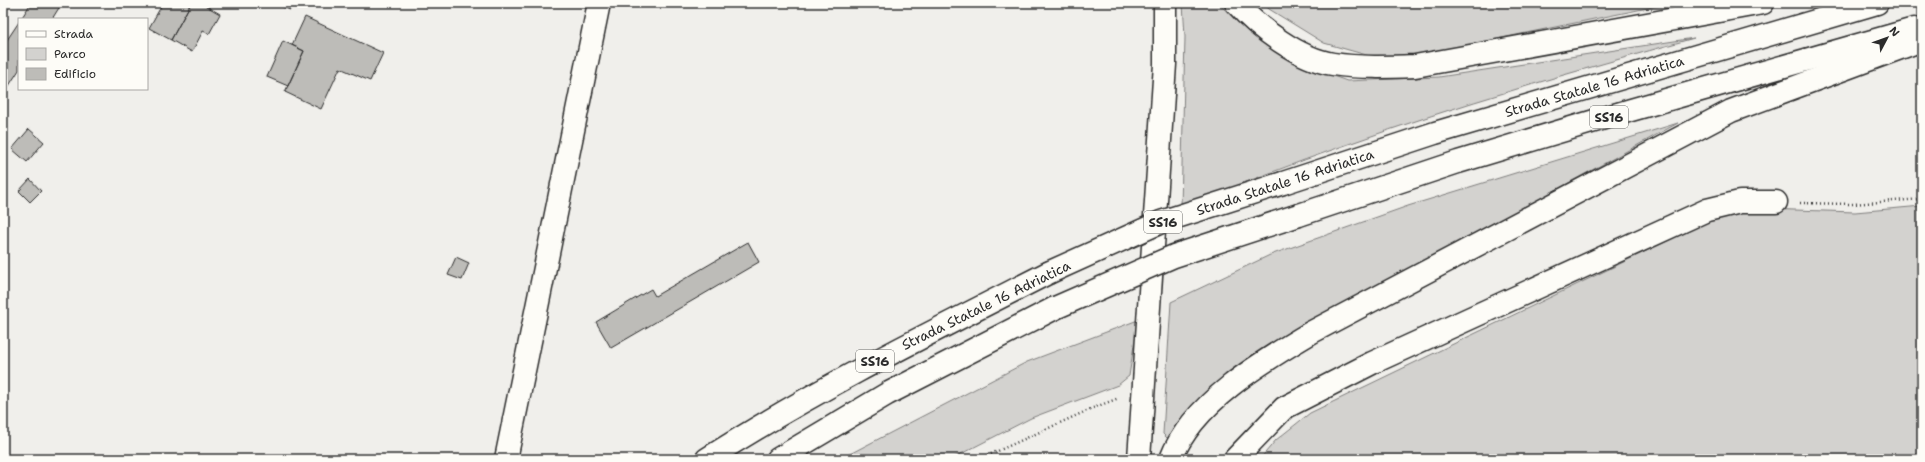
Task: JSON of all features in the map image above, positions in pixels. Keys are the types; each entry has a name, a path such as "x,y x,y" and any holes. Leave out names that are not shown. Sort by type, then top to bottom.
{"main road":[{"path":"506,459 599,3"},
{"path":"1139,459 1165,64 1165,3"},
{"path":"1236,3 1246,15 1275,38 1304,54 1331,64 1372,68 1415,66 1763,3"},
{"name":"Strada Statale 16 Adriatica","path":"707,459 732,443 885,356 1048,273 1161,222 1435,133 1877,3"},
{"name":"SS16","path":"778,459 886,394 1055,308 1174,256 1458,162 1631,110 1922,26"},
{"path":"1171,459 1193,422 1220,395 1265,360 1312,332 1731,111 1922,40"},
{"path":"1235,459 1284,408 1372,363 1707,210 1740,202 1776,202"}],"path":[{"path":"1776,202 1852,204 1922,199"},
{"path":"980,459 1092,408 1144,389"}],"green space":[{"path":"1183,3 1218,3 1246,30 1291,61 1347,81 1439,77 1694,38 1474,102 1264,175 1181,208 1185,37"},
{"path":"1262,3 1672,3 1419,55 1370,56 1324,43 1269,9"},
{"path":"1678,123 1457,244 1167,438 1163,434 1171,302 1270,255 1408,206"},
{"path":"1922,206 1922,459 1260,459 1276,440 1310,413 1717,217 1764,209 1855,212"},
{"path":"1138,320 1129,376 1118,385 1031,418 951,459 840,459 1027,362"}],"building":[{"path":"31,3 62,3 53,18 22,18"},
{"path":"163,3 191,3 171,40 149,28"},
{"path":"191,3 201,3 220,14 209,34 203,31 192,52 171,40"},
{"path":"273,3 292,3 290,10"},
{"path":"305,17 383,53 370,81 340,68 321,109 285,92 304,51 292,45"},
{"path":"18,24 18,72 3,95 3,46"},
{"path":"283,41 304,51 288,86 267,77"},
{"path":"29,129 44,142 27,162 12,149"},
{"path":"30,179 41,191 30,202 19,191"},
{"path":"748,242 759,262 611,348 596,322 651,289 655,296"},
{"path":"456,257 469,263 462,280 448,275"}]}
